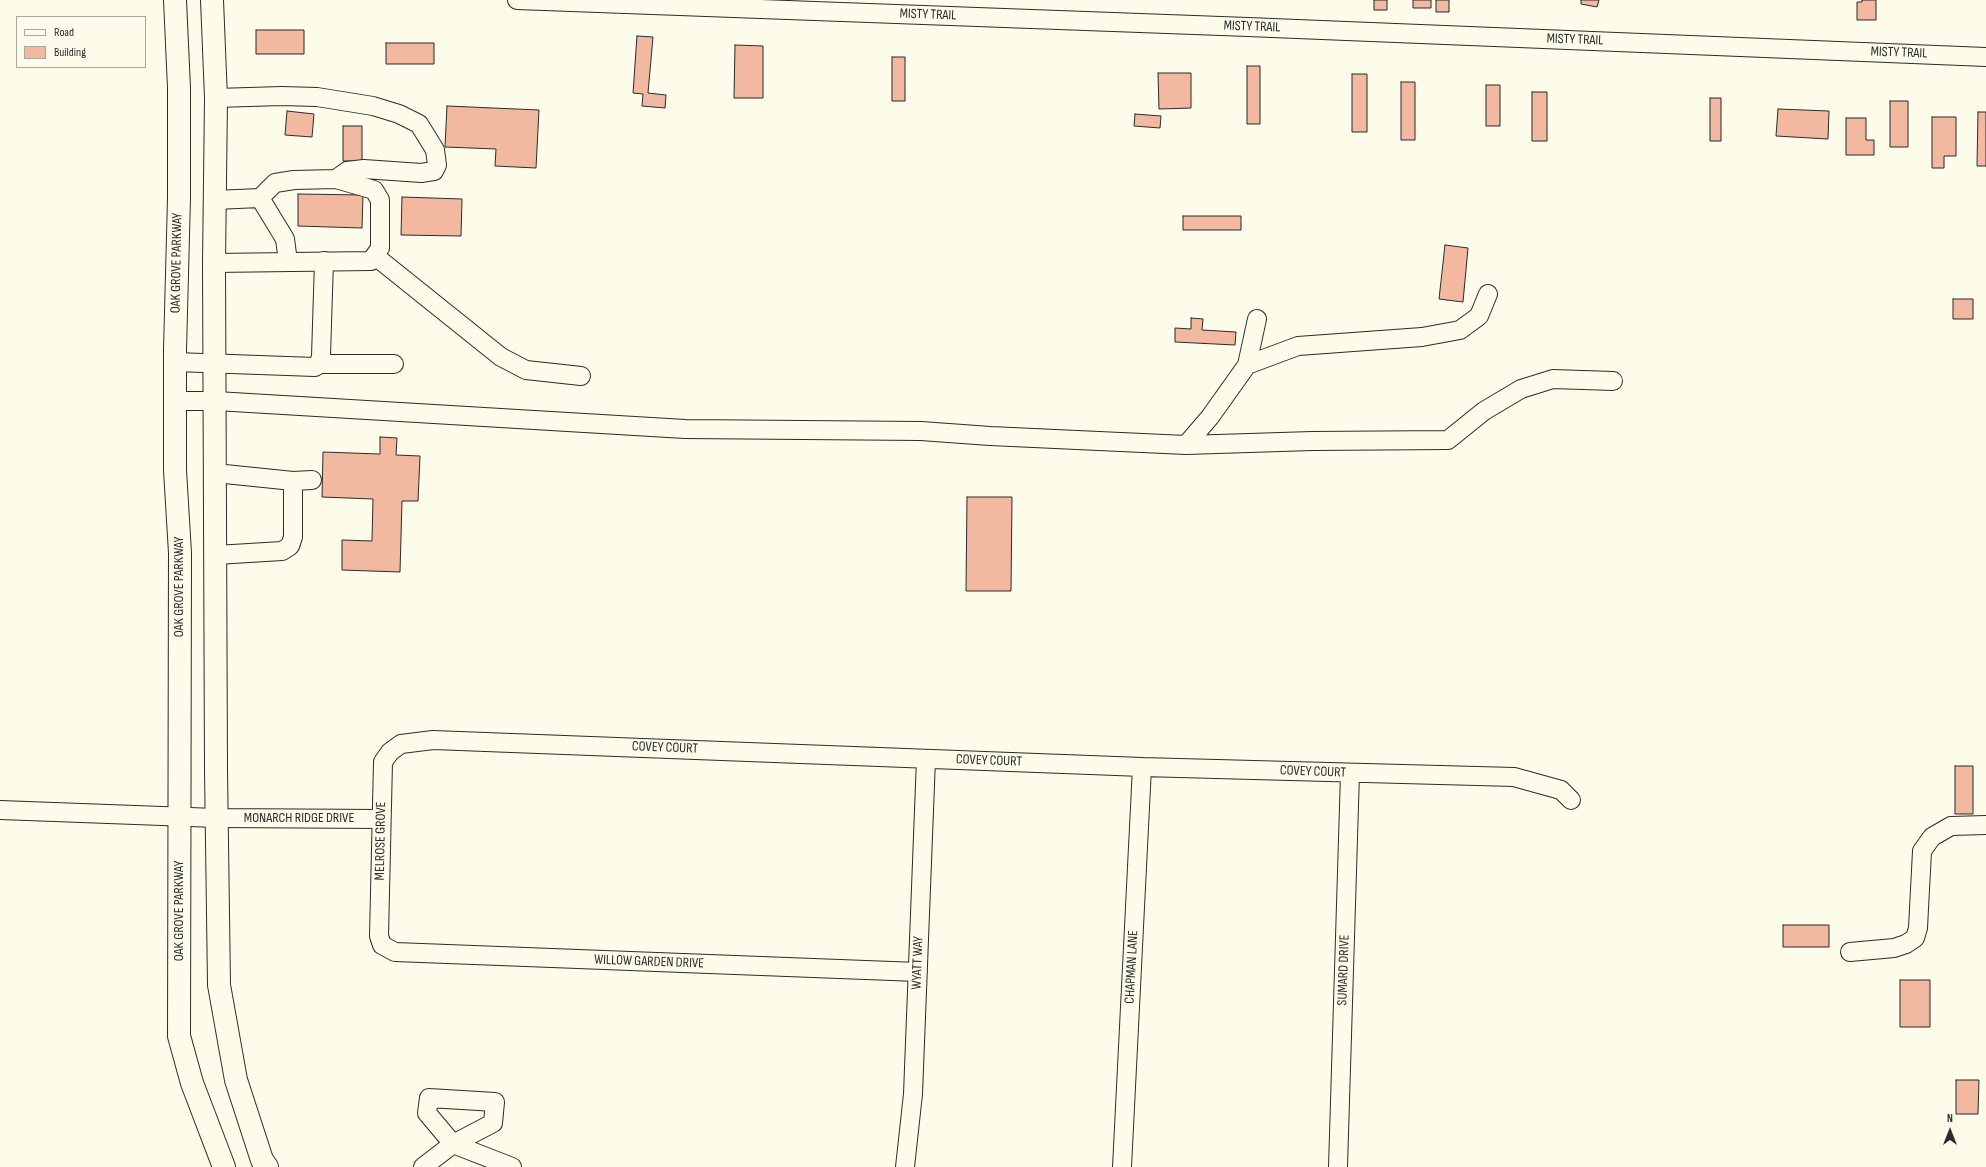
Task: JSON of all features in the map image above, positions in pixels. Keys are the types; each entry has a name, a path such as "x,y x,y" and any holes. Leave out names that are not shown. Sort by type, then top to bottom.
{"main road":[{"name":"OAK GROVE PARKWAY","path":"175,0 179,88 179,198 175,362 175,470 180,553 179,1036 192,1082 224,1167"},
{"path":"212,0 211,29 216,98 214,263 216,363 216,818 219,985 236,1080 262,1160 267,1167"}],"street":[{"name":"MISTY TRAIL","path":"517,0 1256,27 1986,57"},
{"path":"216,98 282,96 317,97 373,106 399,114 419,124 435,150 437,165 434,171 421,173 352,170 347,171 336,179"},
{"path":"214,263 371,261 380,248 380,200 374,190 336,179 294,180 275,183 260,198 215,200"},
{"path":"260,198 285,239 288,262"},
{"path":"375,256 501,357 526,370 581,376"},
{"path":"319,364 321,356 324,262"},
{"path":"1247,365 1298,346 1422,338 1460,330 1479,316 1488,294"},
{"path":"1186,444 1210,417 1247,365 1257,319"},
{"path":"175,362 315,367 319,364 394,364"},
{"path":"175,401 216,401 685,429 920,431 990,436 1186,444 1448,440 1484,411 1521,389 1552,379 1613,381"},
{"path":"215,472 293,481 312,480"},
{"path":"216,555 282,551 290,546 294,537 293,481"},
{"name":"COVEY COURT","path":"401,744 416,741 441,741 1142,767 1514,777 1561,790 1571,800"},
{"name":"MELROSE GROVE","path":"382,945 379,936 381,819 384,762 390,752 401,744"},
{"name":"WYATT WAY","path":"905,1167 913,1094 926,758"},
{"name":"CHAPMAN LANE","path":"1122,1167 1142,767"},
{"name":"SUMARD DRIVE","path":"1338,1167 1350,773"},
{"name":"MONARCH RIDGE DRIVE","path":"0,810 216,818 381,819"},
{"path":"1850,952 1894,948 1906,944 1915,938 1918,928 1922,851 1932,837 1951,826 1986,826"},
{"name":"WILLOW GARDEN DRIVE","path":"382,945 395,952 918,972"},
{"path":"423,1167 453,1144 512,1167"}],"building":[{"path":"1374,0 1387,0 1387,10 1374,10"},
{"path":"1413,0 1431,0 1431,8 1413,8"},
{"path":"1436,0 1449,0 1449,12 1436,12"},
{"path":"1581,0 1599,0 1597,7 1581,4"},
{"path":"1862,0 1876,0 1876,20 1857,20 1857,2 1862,2"},
{"path":"256,30 304,30 304,54 256,54"},
{"path":"637,36 653,37 648,93 666,95 665,108 642,106 643,94 633,93"},
{"path":"386,43 434,43 434,64 386,64"},
{"path":"735,45 763,46 763,98 734,98"},
{"path":"892,57 905,57 905,101 892,101"},
{"path":"1247,66 1260,66 1260,124 1247,124"},
{"path":"1158,73 1191,73 1191,108 1159,109"},
{"path":"1352,74 1367,74 1367,132 1352,132"},
{"path":"1401,82 1415,82 1415,140 1401,140"},
{"path":"1486,85 1500,85 1500,126 1486,126"},
{"path":"1532,92 1547,92 1547,141 1532,141"},
{"path":"1710,98 1721,98 1721,141 1710,141"},
{"path":"1890,101 1908,101 1908,147 1890,147"},
{"path":"447,106 539,110 536,168 495,166 496,149 445,147"},
{"path":"1778,109 1829,111 1828,139 1776,136"},
{"path":"287,111 314,114 312,137 285,135"},
{"path":"1978,112 1986,112 1986,166 1977,166"},
{"path":"1135,114 1161,116 1160,128 1134,126"},
{"path":"1932,117 1956,117 1956,156 1944,156 1944,168 1932,168"},
{"path":"1846,118 1866,118 1866,140 1874,140 1874,155 1846,155"},
{"path":"343,126 362,126 362,161 343,161"},
{"path":"298,194 363,195 362,228 298,226"},
{"path":"402,197 462,199 461,236 401,235"},
{"path":"1183,216 1241,216 1241,230 1183,230"},
{"path":"1445,245 1468,248 1463,302 1439,299"},
{"path":"1953,299 1973,299 1973,319 1953,319"},
{"path":"1191,318 1203,319 1202,330 1236,332 1235,345 1175,342 1175,328 1191,329"},
{"path":"380,437 397,438 396,455 420,456 418,501 402,501 400,572 342,570 342,540 372,541 373,499 322,497 323,452 380,454"},
{"path":"967,497 1012,497 1011,591 966,591"},
{"path":"1955,766 1973,766 1973,814 1955,814"},
{"path":"1783,925 1829,925 1829,947 1783,947"},
{"path":"1900,980 1930,980 1930,1027 1900,1027"},
{"path":"1956,1080 1979,1080 1978,1114 1956,1114"}]}
